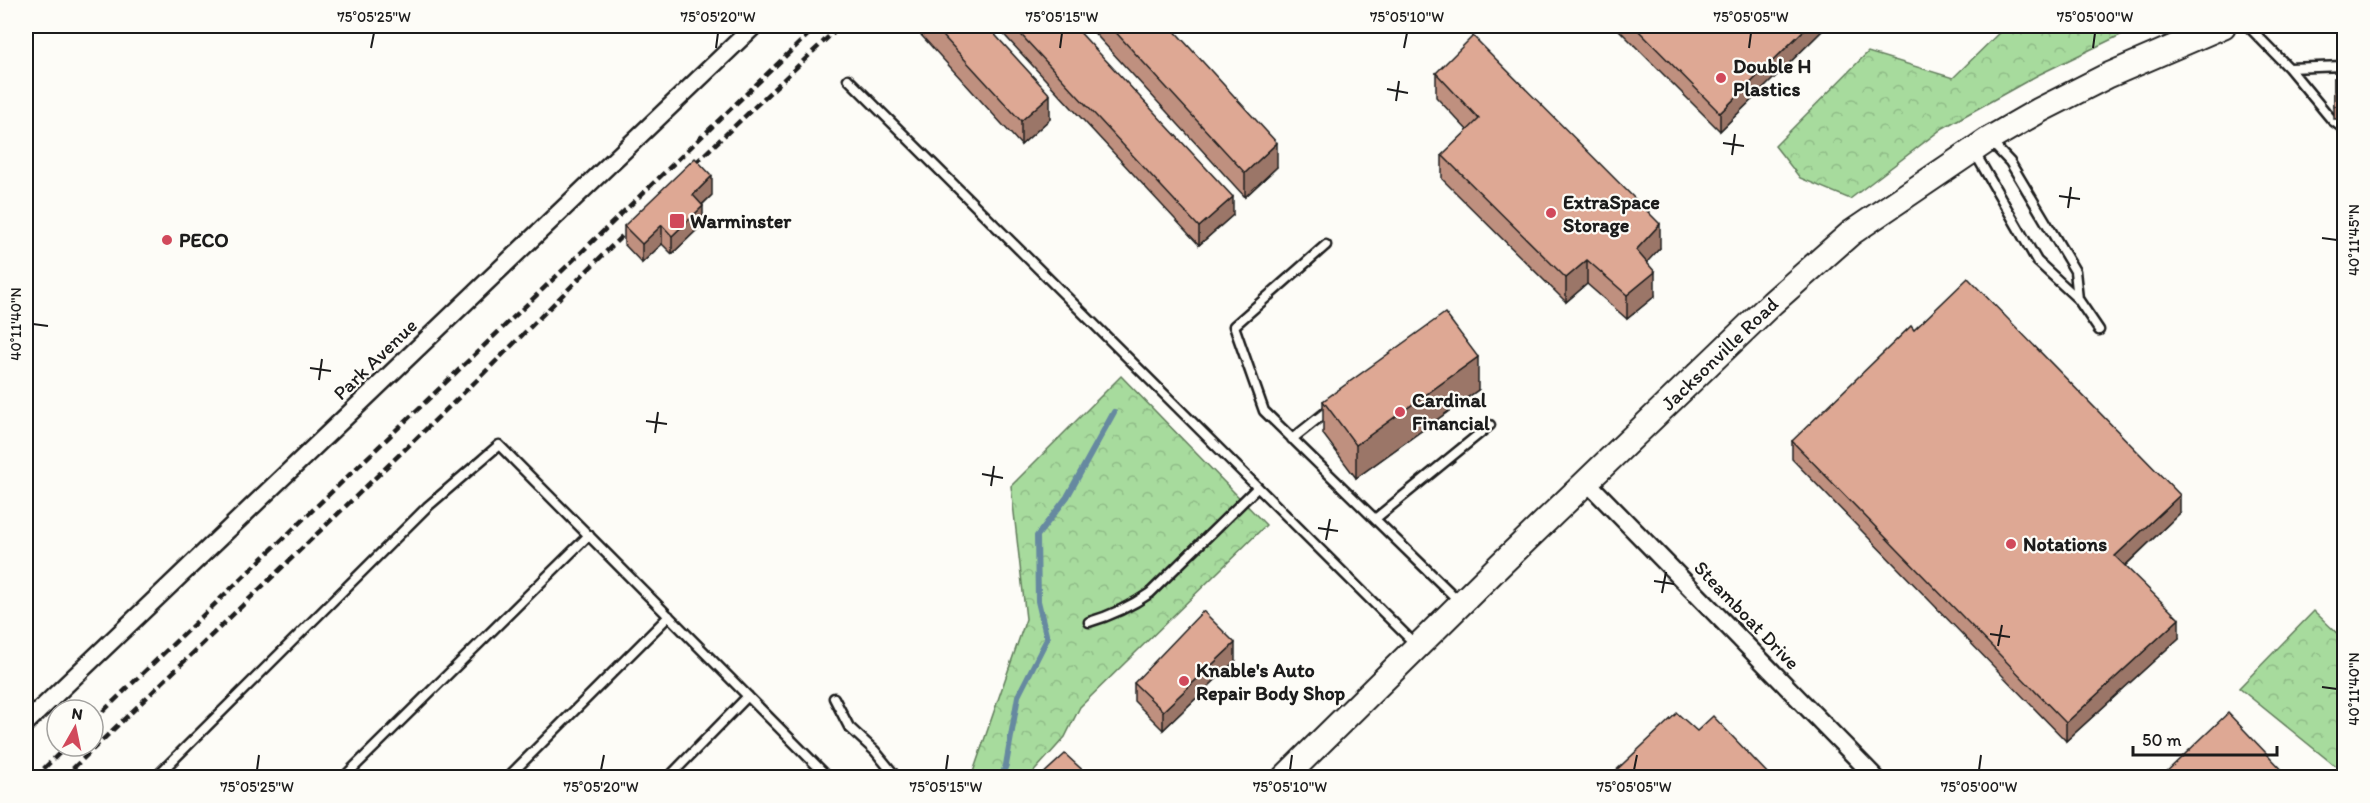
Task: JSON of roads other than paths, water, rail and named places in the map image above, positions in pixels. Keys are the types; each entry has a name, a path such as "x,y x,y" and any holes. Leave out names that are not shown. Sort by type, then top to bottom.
{"main road":[{"name":"Jacksonville Road","path":"1284,777 1772,303 1851,233 1981,145 2061,99 2107,76 2223,26"}],"street":[{"name":"Park Avenue","path":"26,723 754,26"},
{"name":"Steamboat Drive","path":"1587,482 1876,777"}],"lane":[{"path":"2248,26 2289,68 2332,120 2344,129"},
{"path":"2289,68 2344,66"},
{"path":"848,79 1418,647"},
{"path":"1981,145 2037,261 2078,299 2099,330"},
{"path":"1981,145 2010,162 2075,271 2078,299"},
{"path":"1326,245 1234,326 1264,411 1462,604"},
{"path":"1292,439 1337,403"},
{"path":"1375,519 1490,425"},
{"path":"155,777 427,507 499,445 826,775 823,777"},
{"path":"1089,622 1114,615 1131,607 1150,593 1257,488"},
{"path":"343,777 589,536"},
{"path":"507,777 669,616"},
{"path":"668,777 748,696"},
{"path":"834,698 849,727 875,751 897,777"}],"waterway":[{"path":"1001,778 1006,765 1018,696 1047,639 1038,601 1037,536 1067,497 1114,412"}],"railway":[{"path":"105,709 817,26"},
{"path":"685,173 840,26"},
{"path":"63,778 477,380 636,222"},
{"path":"34,778 55,758"}],"place":[{"name":"Double H Plastics","path":"1721,78"},
{"name":"ExtraSpace Storage","path":"1551,213"},
{"name":"Warminster","path":"677,221"},
{"name":"PECO","path":"167,240"},
{"name":"Cardinal Financial","path":"1400,412"},
{"name":"Notations","path":"2011,544"},
{"name":"Knable's Auto Repair Body Shop","path":"1184,681"}]}
